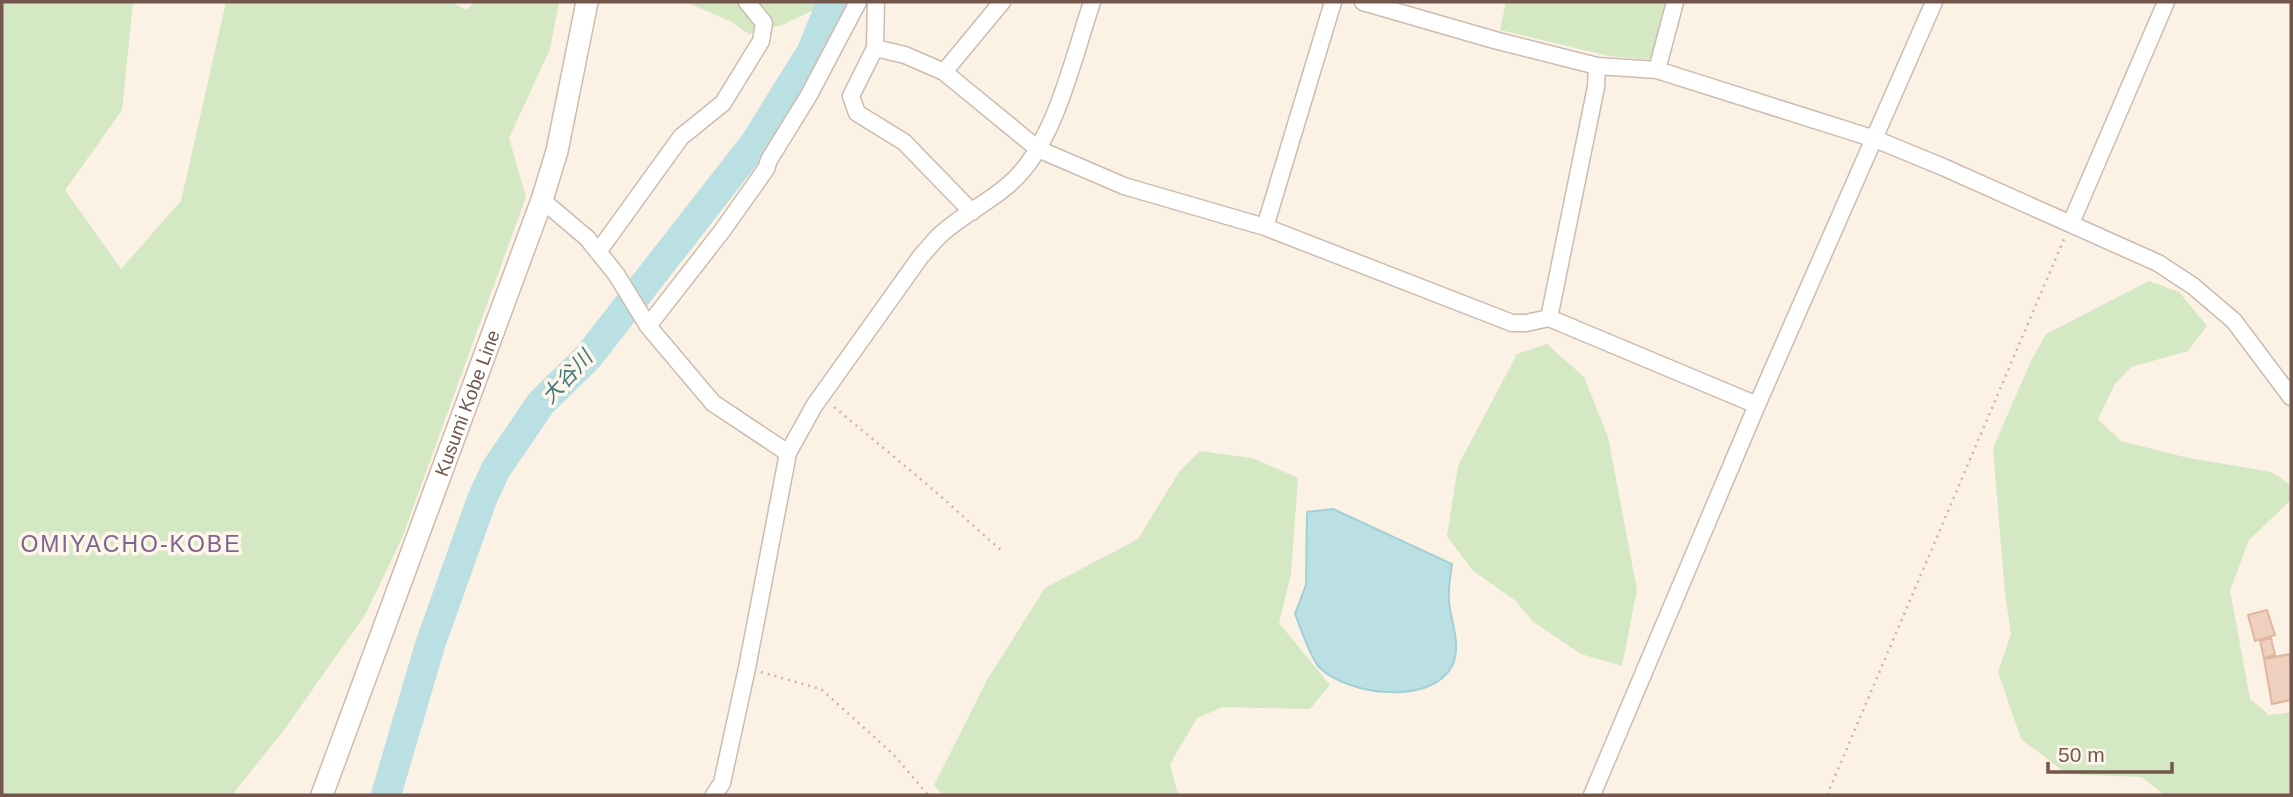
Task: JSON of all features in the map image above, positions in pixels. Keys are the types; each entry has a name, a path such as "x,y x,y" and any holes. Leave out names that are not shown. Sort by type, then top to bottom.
{"main road":[{"name":"Kusumi Kobe Line","path":"322,795 542,200 557,151 587,2"}],"street":[{"path":"598,252 681,137 723,103 761,41 764,23 747,2"},
{"path":"648,326 766,169 858,2"},
{"path":"876,2 875,48 850,96 857,113 904,142 972,212"},
{"path":"944,72 1002,2"},
{"path":"714,795 722,783 789,453 820,396 921,256 940,235 1022,172 1038,149 1052,120 1092,2"},
{"path":"1265,227 1333,2"},
{"path":"1363,2 1597,66 1657,70 1875,139 2158,263 2193,286 2234,321 2291,397"},
{"path":"1657,70 1675,2"},
{"path":"1592,795 1757,405 1934,2"},
{"path":"2071,223 2166,2"},
{"path":"875,48 905,55 944,72 1038,149 1124,186 1265,227 1512,323 1549,318 1757,405"},
{"path":"1549,318 1596,87 1597,66"},
{"path":"542,200 587,238 616,274 648,326 713,403 789,453"}],"path":[{"path":"1827,795 2071,223"},
{"path":"820,396 857,424 1003,552"},
{"path":"747,668 821,689 893,754 928,795"}],"green space":[{"path":"2,2 133,2 122,110 65,190 121,269 181,201 226,2 451,2 466,10 475,2 559,2 550,49 509,138 526,197 402,538 365,615 284,730 232,795 2,795"},
{"path":"823,2 822,6 782,25 749,34 730,21 688,3"},
{"path":"1506,2 1667,2 1652,60 1609,56 1500,30"},
{"path":"2149,281 2179,292 2207,326 2188,351 2131,367 2115,384 2098,419 2121,441 2184,457 2271,472 2291,485 2291,500 2249,540 2230,590 2250,699 2269,715 2291,712 2291,795 2164,795 2142,777 2067,774 2021,739 1998,672 2011,634 1993,448 2031,361 2046,334"},
{"path":"1547,344 1584,377 1608,437 1637,590 1622,666 1581,654 1532,621 1516,601 1472,570 1447,536 1458,466 1517,354"},
{"path":"1200,451 1252,458 1298,478 1291,574 1279,623 1330,685 1310,709 1223,707 1197,718 1170,764 1178,795 943,795 934,785 987,680 1045,588 1138,539 1179,472"}],"water":[{"path":"1333,509 1452,564 1449,597 1456,650 1452,666 1441,679 1426,687 1408,691 1369,690 1333,677 1316,663 1295,614 1306,585 1307,512"}],"building":[{"path":"2267,610 2275,635 2255,641 2248,615"},
{"path":"2271,638 2275,655 2264,658 2260,641"},
{"path":"2290,654 2291,700 2272,704 2264,659"}],"waterway":[{"name":"大谷川","path":"386,795 430,645 482,499 496,469 541,403 588,357 755,143 811,53 832,2"}],"district":[{"name":"OMIYACHO-KOBE","path":"131,544"}]}
